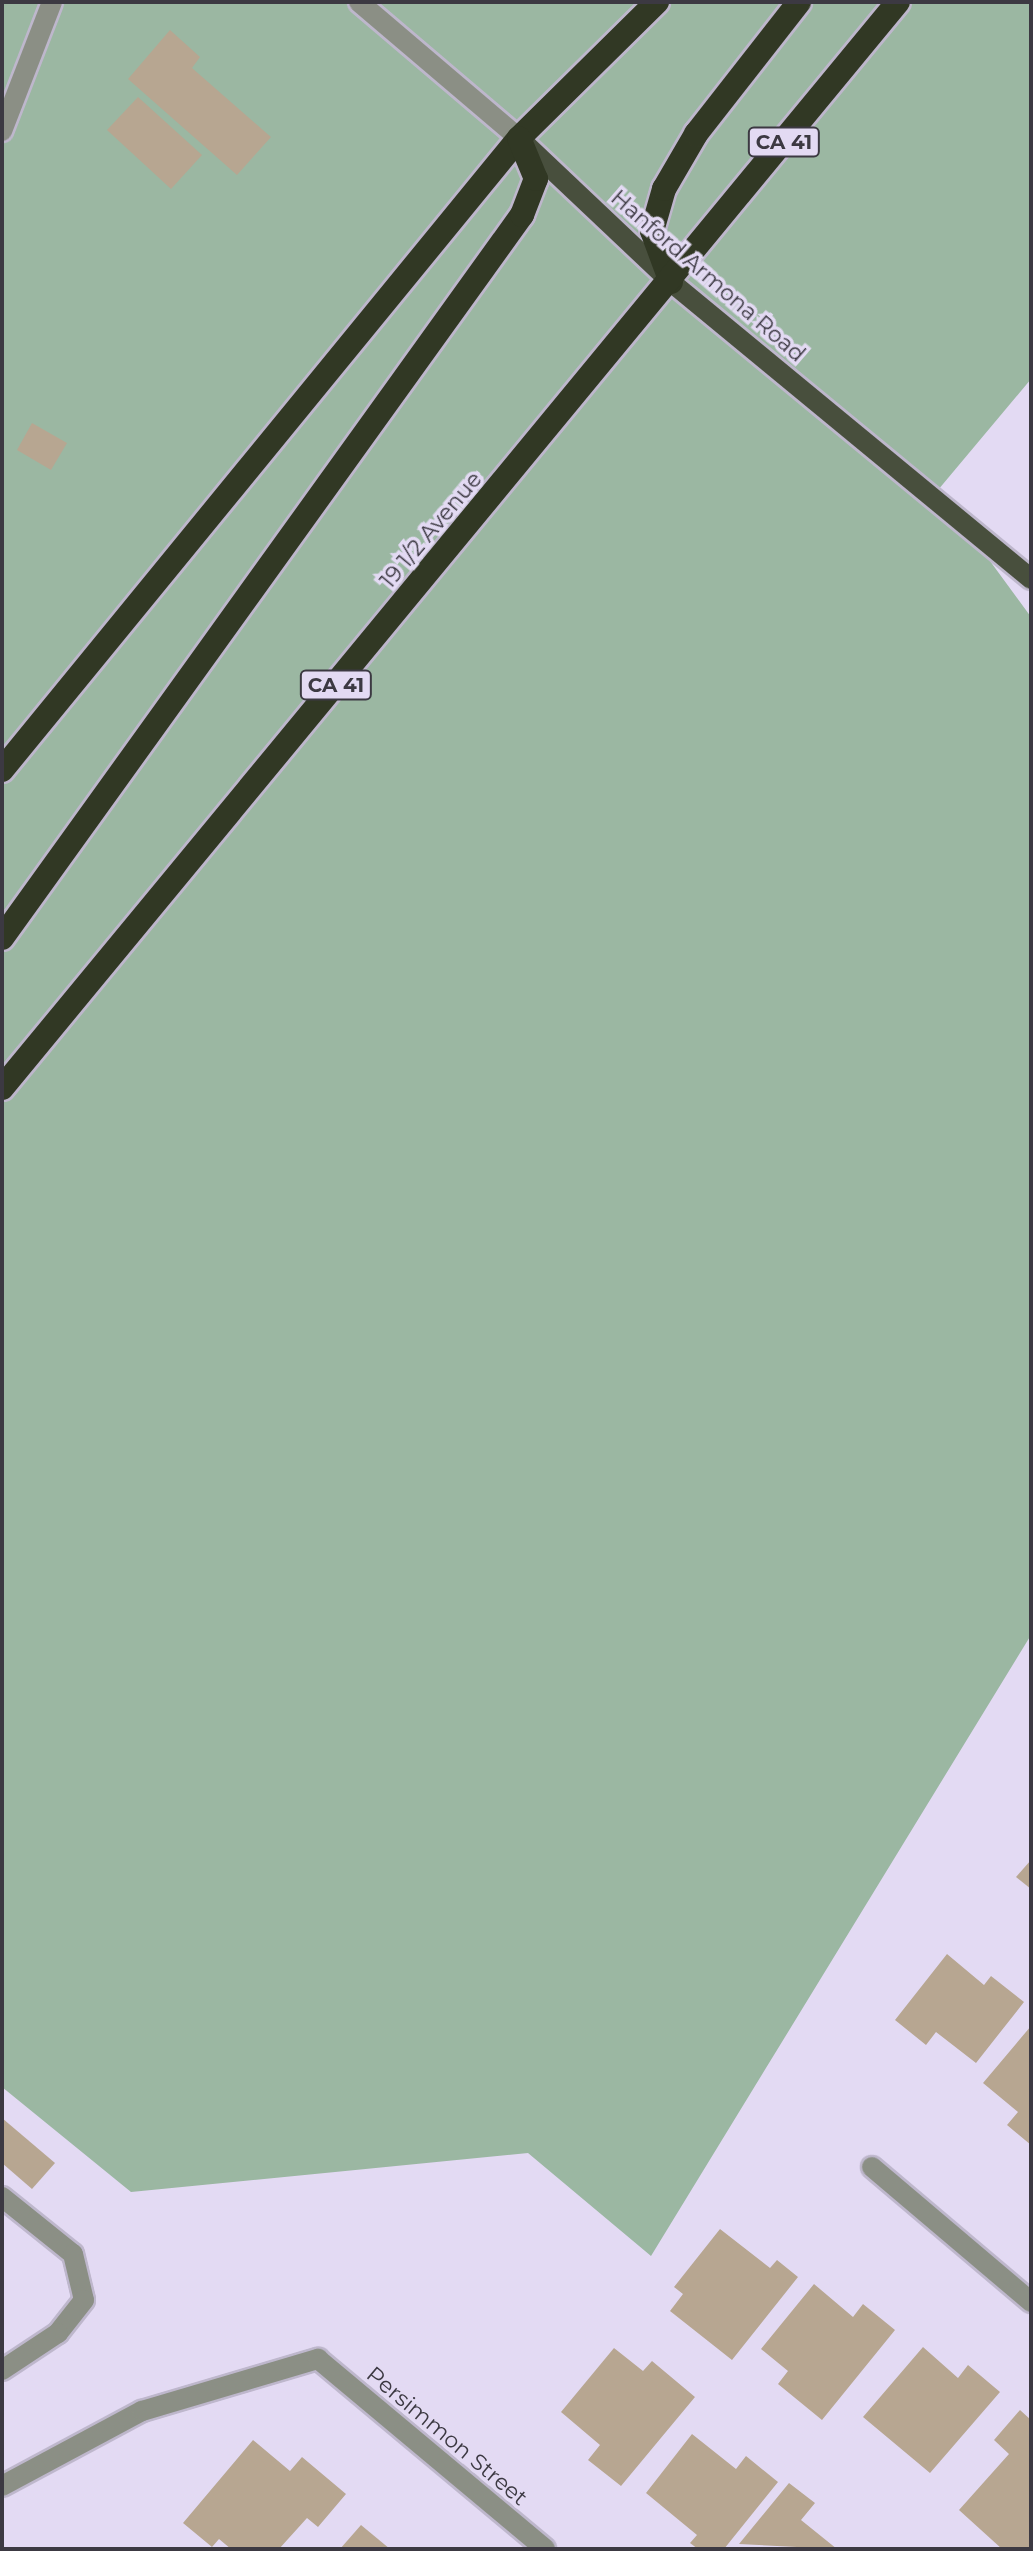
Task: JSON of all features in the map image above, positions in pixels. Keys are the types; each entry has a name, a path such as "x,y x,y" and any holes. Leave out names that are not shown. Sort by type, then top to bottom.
{"highway":[{"path":"2,770 519,138 657,2"},
{"path":"671,282 652,231 664,189 696,134 799,2"},
{"name":"19 1/2 Avenue","path":"2,1088 671,282 898,2"},
{"path":"2,938 522,215 536,179 519,138"}],"main road":[{"name":"Hanford Armona Road","path":"519,138 671,282 1031,579"}],"street":[{"path":"2,131 52,2"},
{"name":"Hanford Armona Road","path":"359,2 519,138"},
{"path":"872,2167 1031,2302"},
{"path":"2,2197 73,2254 84,2300 58,2333 2,2370"},
{"name":"Persimmon Street","path":"2,2486 142,2411 318,2359 545,2549"}],"green space":[{"path":"2,2 1031,2 1031,379 938,490 1031,617 1031,1635 651,2256 528,2153 131,2192 2,2087"}],"building":[{"path":"170,30 200,57 192,68 271,137 237,175 128,79"},
{"path":"138,97 202,155 171,189 107,130"},
{"path":"32,423 67,443 51,470 17,450"},
{"path":"1031,1860 1031,1889 1016,1877"},
{"path":"947,1954 984,1985 991,1976 1024,2002 976,2063 936,2032 926,2045 895,2020"},
{"path":"1031,2026 1031,2145 1007,2125 1018,2112 983,2083"},
{"path":"2,2118 55,2163 32,2189 2,2163"},
{"path":"720,2229 770,2268 777,2260 798,2277 732,2360 670,2311 683,2294 674,2287"},
{"path":"814,2284 853,2317 863,2304 895,2330 822,2420 778,2384 788,2371 761,2349"},
{"path":"923,2347 958,2378 968,2365 1000,2392 930,2473 863,2417"},
{"path":"614,2348 643,2371 652,2361 695,2397 621,2486 588,2460 600,2445 561,2412"},
{"path":"1020,2410 1031,2420 1031,2549 1002,2549 959,2510 1009,2454 994,2440"},
{"path":"692,2434 736,2469 746,2456 778,2482 724,2549 698,2549 690,2543 697,2535 646,2493"},
{"path":"253,2440 290,2471 302,2457 346,2494 318,2527 307,2518 279,2549 231,2549 219,2539 212,2547 183,2523"},
{"path":"789,2483 815,2503 801,2520 837,2549 739,2544"},
{"path":"361,2525 390,2549 340,2549"}]}
